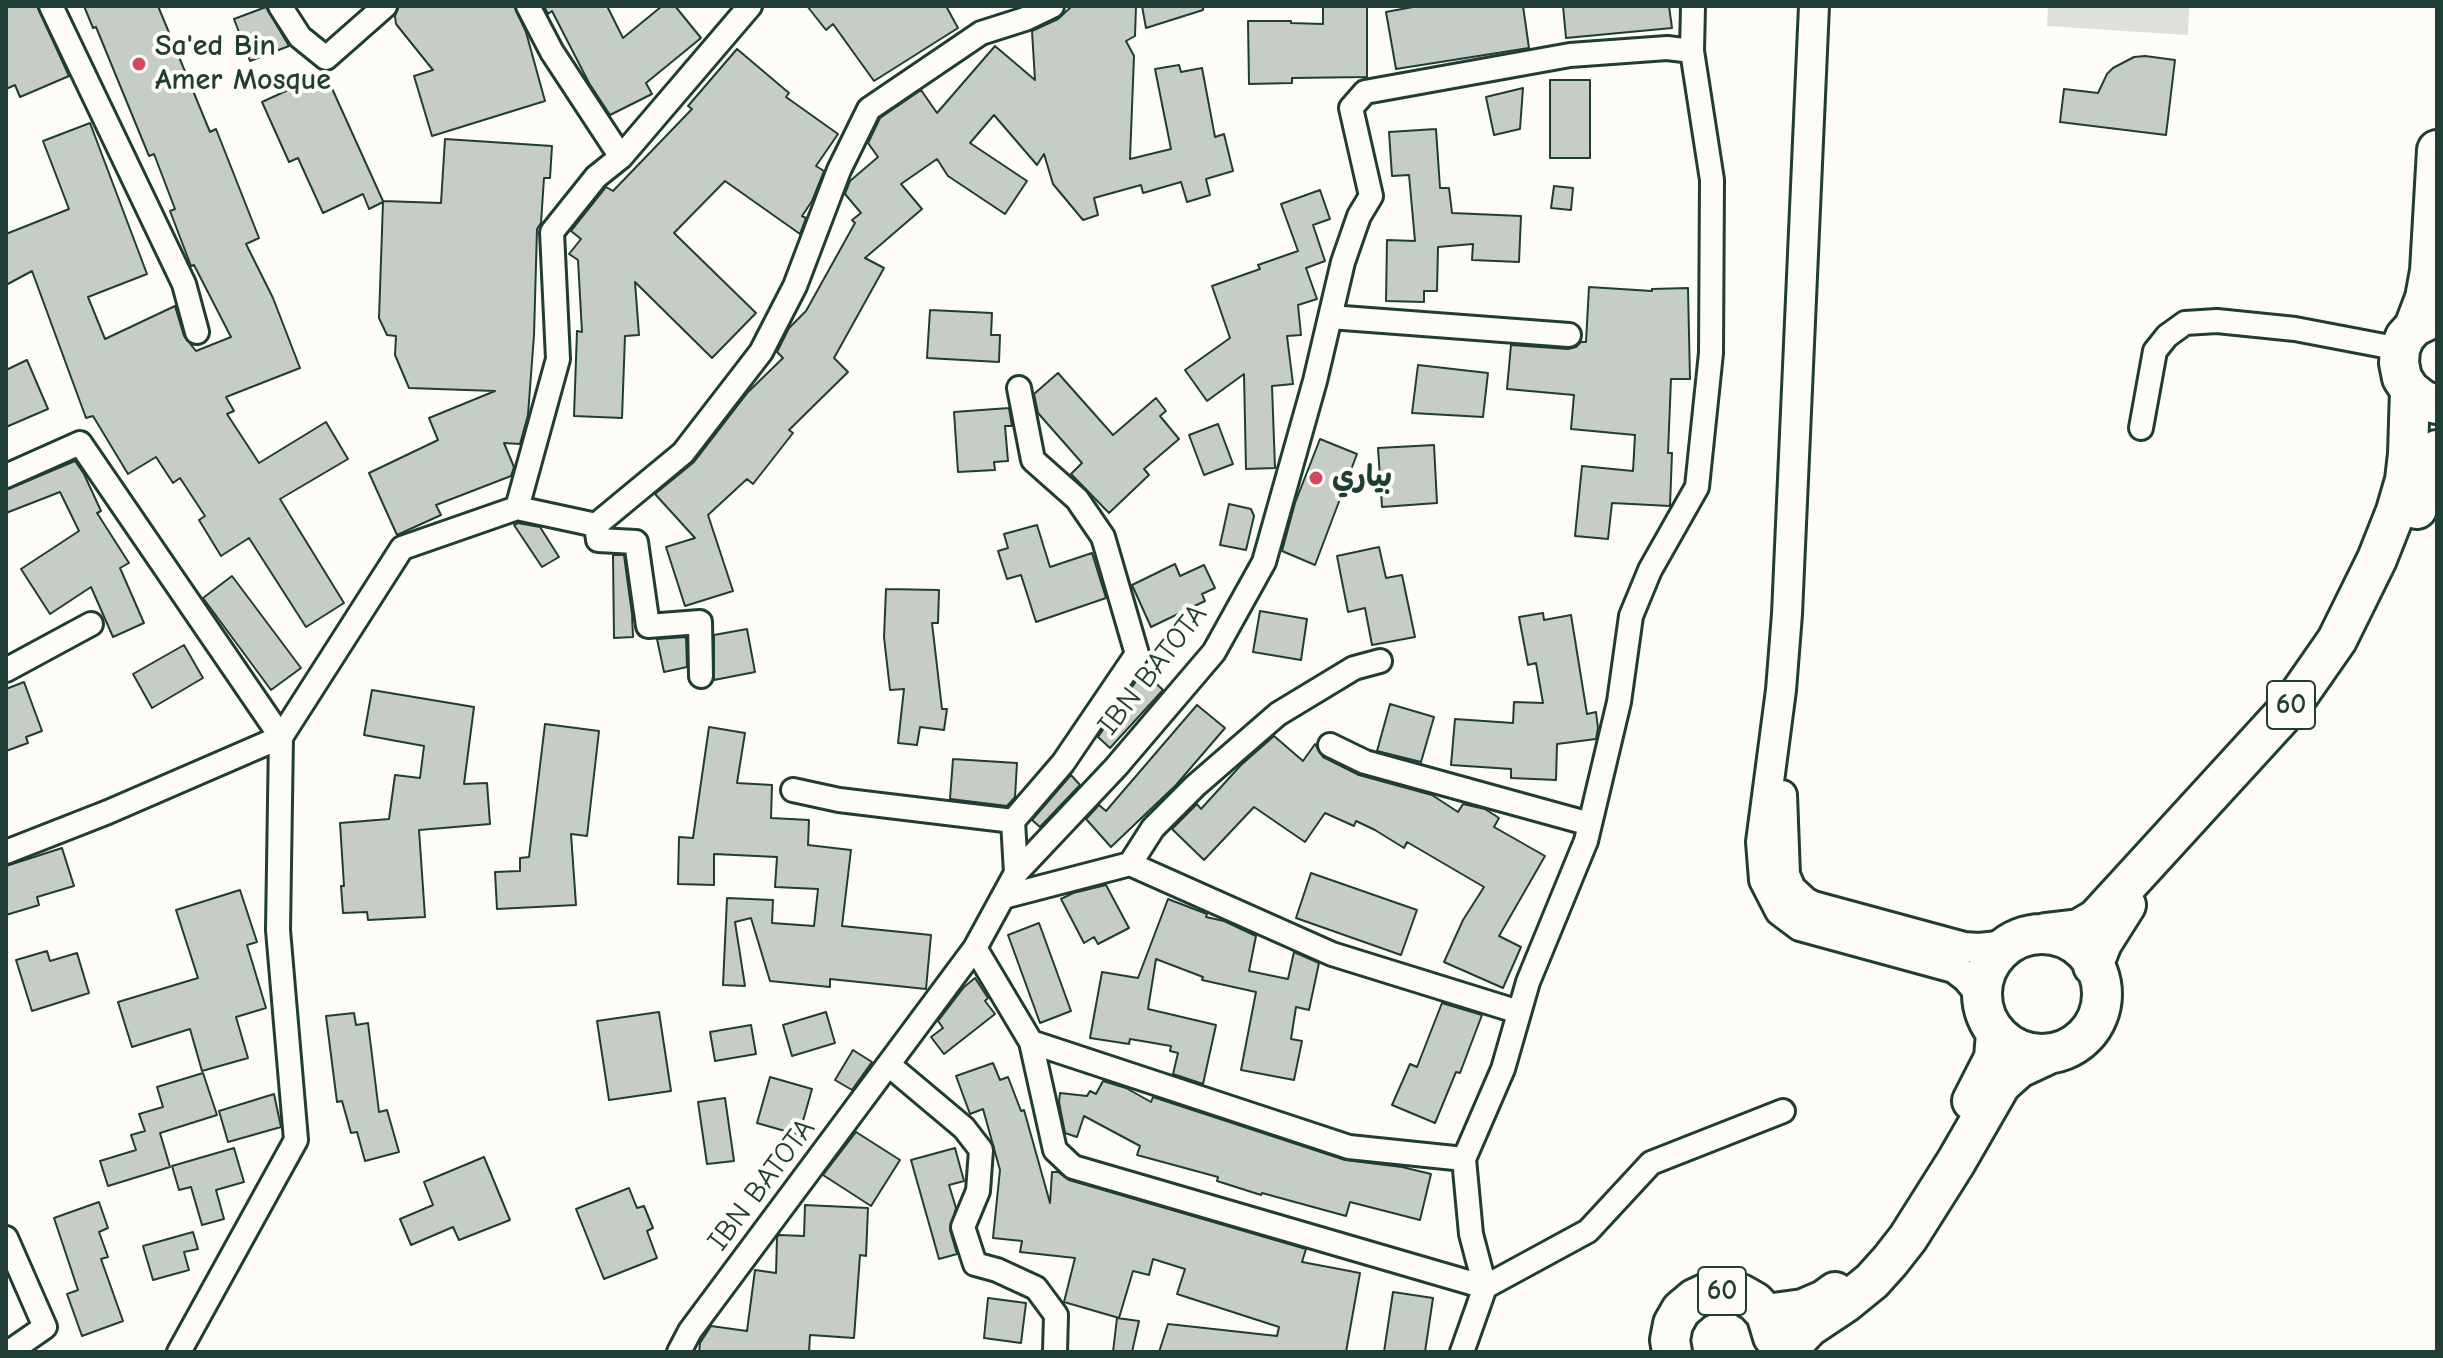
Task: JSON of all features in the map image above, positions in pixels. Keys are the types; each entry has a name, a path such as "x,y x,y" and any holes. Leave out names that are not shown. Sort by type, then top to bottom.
{"highway":[{"path":"2417,331 2430,271 2437,150"},
{"name":"60","path":"2008,945 2026,936 2079,929 2096,919 2291,706 2337,640 2377,559 2396,511 2423,397 2402,378 2399,363 2417,331"},
{"name":"60","path":"2093,966 2120,912 2273,748 2350,655 2398,560 2437,450"},
{"path":"2398,560 2437,484"},
{"path":"1785,1352 1809,1327 1872,1281 1890,1261 1956,1162 2001,1084 2019,1068 2068,1049 2084,1037 2095,1021 2101,1003 2101,983 2093,966 2082,949 2065,939 2045,933"},
{"path":"2008,945 1994,959 1985,976 1982,996 1986,1016 1996,1033 2011,1046 2029,1053 2049,1054"},
{"name":"60","path":"1766,1314 1803,1309 1824,1300 1871,1263 1897,1231 1939,1163 1994,1058 1996,1033"},
{"name":"60","path":"1672,1352 1670,1340 1673,1324 1681,1310 1709,1292 1725,1290 1755,1302 1766,1314 1772,1329 1773,1352"}],"street":[{"path":"51,6 184,284 197,332"},
{"path":"280,6 300,37 326,58 385,6"},
{"path":"528,6 552,52 621,157"},
{"path":"517,508 558,359 552,232 596,177 621,157 750,6"},
{"path":"596,525 683,453 761,352 795,286 839,170 869,109 981,33 1022,13 1052,6"},
{"path":"1462,1352 1485,1287 1471,1234 1464,1159 1503,1069 1528,982 1586,841 1619,702 1631,616 1650,570 1697,487 1711,353 1712,180 1692,51 1693,6"},
{"path":"1814,6 1806,224 1781,690 1761,842 1764,880 1780,911 1802,914 1852,930 1954,968 1982,996"},
{"name":"IBN BATOTA","path":"679,1352 690,1331 975,948 1016,873 1116,767 1214,652 1264,562 1315,381 1347,251 1359,216 1371,196 1351,108 1365,92 1570,55 1667,48 1692,51"},
{"path":"1330,317 1569,335"},
{"path":"2141,428 2155,351 2167,336 2185,323 2217,321 2295,329 2417,331"},
{"path":"1016,873 1013,821 1063,763 1137,654 1103,537 1077,499 1033,460 1019,388"},
{"path":"6,476 80,443 281,737"},
{"path":"179,1352 296,1140 278,930 281,737 402,548 517,508 596,525"},
{"path":"596,525 598,540 636,542 648,626 700,622 701,676"},
{"path":"6,670 91,624"},
{"path":"1130,864 1153,828 1195,786 1278,714 1354,668 1380,661"},
{"path":"6,852 108,812 281,737"},
{"path":"1330,745 1365,762 1590,824"},
{"path":"793,790 839,800 1013,821"},
{"path":"1003,897 1130,864 1332,954 1519,1012"},
{"path":"1852,930 1964,947 2008,945"},
{"path":"975,948 1031,1042 1055,1150 1073,1167 1485,1287 1588,1231 1651,1163 1783,1111"},
{"path":"1031,1042 1349,1147 1464,1159"},
{"path":"889,1065 964,1128 981,1150 978,1191 963,1227 975,1264 997,1270 1036,1288 1056,1315 1055,1352"},
{"path":"6,1238 45,1327 9,1352"}],"shaded area":[{"path":"2048,6 2189,6 2188,35 2047,26"}],"building":[{"path":"6,6 37,6 69,76 20,97 15,85 6,89"},
{"path":"84,6 158,6 210,132 216,129 259,238 246,244 273,298 300,368 226,397 234,411 227,414 259,463 326,422 348,459 280,499 344,603 306,627 249,538 221,556 199,520 205,516 180,478 173,483 156,457 128,474 93,416 86,418 32,271 6,285 6,234 69,209 43,141 90,123 147,274 88,297 105,339 175,306 184,336 196,351 231,337 194,265 191,266 170,211 175,209 154,154 149,156 96,27 93,28"},
{"path":"399,6 514,6 526,32 545,101 432,136 414,76 433,70 396,24"},
{"path":"544,6 607,6 623,38 662,6 675,6 701,38 646,83 652,94 610,115 589,83 552,11 548,14"},
{"path":"807,6 946,6 958,28 874,81 833,24 826,30"},
{"path":"1072,6 1136,6 1135,36 1126,41 1134,56 1130,159 1171,149 1155,69 1179,65 1181,72 1202,68 1215,137 1224,134 1233,171 1206,179 1210,195 1187,202 1181,182 1143,193 1141,185 1094,198 1098,215 1083,220 1053,184 1044,154 1037,165 994,115 970,143 1027,181 1005,214 948,176 937,159 901,184 922,209 865,258 884,268 834,358 848,372 789,430 793,433 753,484 747,479 708,515 733,591 685,606 666,547 695,538 655,494 694,462 748,392 783,358 777,352 789,328 806,311 855,223 852,220 861,213 845,194 850,181 878,157 868,143 880,118 921,90 937,113 995,46 1035,80 1032,31 1058,19"},
{"path":"1142,6 1203,6 1203,10 1146,28"},
{"path":"1323,6 1367,7 1367,77 1292,78 1292,83 1249,84 1248,21 1323,24"},
{"path":"1418,6 1523,6 1529,48 1396,69 1386,12"},
{"path":"1563,6 1669,6 1672,28 1566,38"},
{"path":"266,7 289,46 250,61 234,19"},
{"path":"737,49 789,93 786,97 838,134 816,166 824,171 802,216 806,218 800,234 725,181 674,233 756,313 712,358 635,282 639,335 625,336 622,418 574,416 577,331 582,332 578,260 569,254 581,239 571,231 606,187 613,191 692,109 688,106"},
{"path":"2134,57 2175,60 2166,135 2060,122 2064,89 2098,93 2113,68"},
{"path":"325,73 383,201 441,203 445,139 552,146 550,178 544,178 541,223 537,229 528,415 520,444 504,443 514,467 511,476 436,505 441,515 397,535 369,473 438,440 429,418 495,391 409,388 395,355 396,336 387,335 379,318 383,202 369,209 363,194 323,213 298,158 289,162 262,102"},
{"path":"1550,80 1590,80 1590,158 1550,158"},
{"path":"1523,88 1520,129 1494,135 1486,97"},
{"path":"1436,129 1440,188 1449,188 1452,213 1521,216 1519,262 1472,260 1473,244 1438,247 1437,291 1424,291 1424,302 1386,301 1387,240 1415,241 1409,175 1392,176 1389,132"},
{"path":"1554,186 1573,188 1571,210 1551,208"},
{"path":"1320,190 1330,219 1313,225 1325,261 1306,268 1317,299 1298,305 1301,335 1287,336 1293,384 1272,386 1275,468 1246,469 1244,374 1207,401 1185,370 1230,338 1212,286 1298,251 1281,204"},
{"path":"1589,287 1652,291 1688,288 1690,379 1671,379 1668,453 1672,453 1670,506 1612,503 1608,539 1575,536 1582,466 1633,471 1635,435 1571,429 1574,395 1507,389 1511,345 1568,349 1586,342"},
{"path":"930,310 992,313 991,335 1000,335 999,362 927,358"},
{"path":"27,360 48,409 6,427 6,370"},
{"path":"1418,365 1488,373 1483,417 1412,413"},
{"path":"1058,373 1113,435 1156,398 1166,411 1160,416 1179,439 1144,469 1149,475 1109,513 1071,474 1082,463 1038,413 1034,394"},
{"path":"1009,408 1012,426 1005,426 1008,461 994,462 995,470 958,472 954,412"},
{"path":"1218,424 1233,464 1204,475 1189,435"},
{"path":"1320,439 1357,454 1315,565 1282,551 1295,503"},
{"path":"1434,445 1437,503 1382,507 1378,448"},
{"path":"75,461 101,511 97,513 129,563 120,568 144,623 113,637 91,587 50,614 21,569 79,531 60,492 6,513 6,490"},
{"path":"1229,504 1251,509 1254,516 1246,550 1220,545"},
{"path":"514,525 540,527 559,557 542,567"},
{"path":"1037,525 1050,567 1092,553 1106,598 1036,622 1021,575 1007,579 998,551 1008,548 1004,534"},
{"path":"1379,547 1386,578 1402,575 1415,637 1372,645 1365,608 1348,612 1337,556"},
{"path":"613,555 624,555 633,637 614,638"},
{"path":"1175,564 1180,576 1204,565 1215,588 1202,594 1205,601 1151,627 1132,585"},
{"path":"232,576 301,668 271,690 203,598"},
{"path":"886,589 939,590 938,623 932,623 942,709 947,709 944,730 920,727 917,745 898,743 904,689 890,690 884,637"},
{"path":"1260,611 1307,619 1301,660 1253,652"},
{"path":"1543,613 1544,620 1571,615 1587,714 1596,712 1596,739 1557,744 1556,780 1511,778 1511,769 1451,765 1455,719 1513,723 1514,702 1543,703 1536,663 1528,665 1519,617"},
{"path":"747,629 755,672 714,680 714,635"},
{"path":"686,637 687,667 664,672 657,639"},
{"path":"184,645 203,678 152,708 133,674"},
{"path":"1143,671 1163,690 1110,748 1098,737"},
{"path":"24,682 42,731 26,737 28,743 6,751 6,689"},
{"path":"372,690 474,707 464,784 487,783 490,824 419,830 425,917 368,920 367,912 343,913 340,823 389,819 395,775 420,778 424,746 364,735"},
{"path":"1390,704 1434,717 1421,762 1377,751"},
{"path":"1197,705 1225,728 1176,785 1111,847 1086,819 1099,805 1106,811"},
{"path":"545,724 599,731 587,836 571,834 576,905 497,909 495,872 520,871 520,858 529,857"},
{"path":"709,727 745,733 737,783 772,785 771,818 809,820 808,845 851,850 842,926 931,935 926,989 830,979 830,987 770,981 751,918 735,922 745,986 723,985 727,898 773,900 772,923 814,926 818,889 775,887 777,857 714,854 714,885 678,884 679,837 693,838"},
{"path":"1274,736 1303,761 1315,744 1323,757 1359,775 1432,795 1458,812 1463,804 1485,809 1499,818 1494,827 1545,856 1499,936 1521,947 1503,988 1444,962 1463,920 1484,887 1407,842 1404,848 1356,821 1354,826 1325,813 1305,842 1254,807 1204,860 1172,829 1197,804 1201,809 1241,765"},
{"path":"953,759 1017,763 1015,797 1007,806 950,799"},
{"path":"1071,775 1080,785 1040,827 1032,820"},
{"path":"62,848 74,886 37,897 39,905 6,915 6,866"},
{"path":"1311,873 1417,910 1401,955 1296,918"},
{"path":"1106,885 1129,928 1098,944 1094,937 1084,943 1061,899"},
{"path":"240,890 257,942 247,945 266,1008 236,1017 248,1058 202,1071 190,1029 132,1047 118,1002 198,978 176,910"},
{"path":"1168,899 1256,936 1249,971 1288,979 1294,952 1319,963 1309,1010 1296,1007 1291,1039 1302,1041 1294,1080 1241,1070 1256,992 1202,980 1203,977 1156,959 1148,1009 1216,1025 1203,1084 1173,1074 1178,1053 1170,1051 1171,1046 1130,1039 1129,1044 1090,1038 1102,972 1138,978"},
{"path":"1039,923 1071,1011 1040,1023 1008,935"},
{"path":"47,951 50,961 77,953 89,993 32,1011 16,960"},
{"path":"975,978 988,998 985,1001 995,1014 944,1054 931,1037 943,1028 938,1021 964,987"},
{"path":"1442,1003 1482,1015 1460,1073 1456,1072 1435,1123 1392,1105 1410,1064 1417,1067"},
{"path":"659,1012 671,1091 609,1100 597,1021"},
{"path":"826,1012 835,1043 792,1056 783,1025"},
{"path":"354,1013 356,1025 368,1023 379,1112 387,1110 399,1152 365,1161 357,1132 351,1133 342,1101 337,1102 326,1016"},
{"path":"751,1025 756,1054 715,1061 710,1032"},
{"path":"853,1050 872,1062 852,1090 835,1080"},
{"path":"993,1063 1000,1080 1008,1077 1021,1111 1024,1110 1050,1203 1052,1172 1058,1172 1069,1180 1306,1249 1302,1262 1360,1273 1346,1352 1159,1352 1168,1324 1277,1336 1279,1327 1177,1294 1185,1269 1153,1259 1149,1275 1133,1271 1119,1318 1064,1302 1075,1258 1020,1252 1022,1241 993,1238 1000,1170 983,1109 970,1114 956,1076"},
{"path":"203,1073 217,1115 160,1133 170,1167 108,1186 100,1161 136,1150 131,1135 145,1131 139,1114 163,1107 157,1087"},
{"path":"770,1077 812,1089 799,1135 757,1123"},
{"path":"1103,1081 1126,1088 1151,1102 1153,1097 1345,1160 1431,1174 1420,1220 1350,1202 1346,1216 1261,1195 1217,1181 1218,1177 1137,1155 1140,1146 1084,1116 1077,1137 1065,1133 1060,1093 1087,1096 1090,1091 1096,1094"},
{"path":"274,1094 281,1127 228,1142 219,1111"},
{"path":"725,1098 734,1161 707,1164 698,1102"},
{"path":"856,1132 900,1160 871,1206 823,1175"},
{"path":"234,1148 244,1182 216,1190 224,1219 202,1225 191,1187 179,1190 172,1166"},
{"path":"955,1148 964,1181 949,1185 956,1208 950,1230 957,1254 939,1259 911,1160"},
{"path":"484,1157 510,1220 459,1240 453,1227 411,1245 400,1219 433,1205 424,1182"},
{"path":"629,1188 637,1208 644,1206 653,1228 647,1231 657,1258 604,1279 576,1209"},
{"path":"99,1202 108,1228 99,1232 108,1257 101,1259 123,1321 82,1336 67,1294 78,1290 54,1218"},
{"path":"805,1205 868,1208 866,1256 860,1255 854,1338 810,1335 809,1352 699,1352 700,1343 711,1326 747,1331 755,1270 776,1273 777,1237 804,1236"},
{"path":"193,1232 198,1249 184,1252 189,1270 153,1280 143,1246"},
{"path":"1393,1292 1433,1298 1425,1352 1384,1352"},
{"path":"988,1298 1026,1303 1021,1343 984,1338"},
{"path":"1117,1318 1139,1321 1132,1352 1113,1352"}],"place":[{"name":"Sa'ed Bin Amer Mosque","path":"139,64"},
{"name":"بياري","path":"1316,478"}]}
